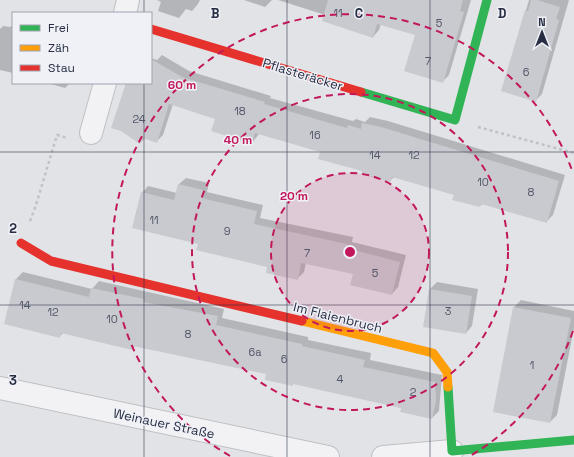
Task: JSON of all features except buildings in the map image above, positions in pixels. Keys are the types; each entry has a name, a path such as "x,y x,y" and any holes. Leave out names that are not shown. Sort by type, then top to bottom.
{"street":[{"path":"125,12 128,0"},
{"path":"454,120 488,0"},
{"name":"Pflasteräcker","path":"152,29 454,120"},
{"path":"91,133 105,84"},
{"name":"Im Flaienbruch","path":"21,243 51,261 433,353 447,372 452,451"},
{"name":"Weinauer Straße","path":"0,388 328,457"},
{"path":"383,457 574,440"}],"path":[{"path":"454,120 574,153"},
{"path":"21,243 35,208 57,135 82,144 91,133"}],"traffic: fast":[{"path":"361,92 455,120 487,0"},
{"path":"448,387 452,451 574,440"}],"traffic: slow":[{"path":"302,321 433,353 447,372 448,387"}],"traffic: jam":[{"path":"152,29 361,92"},
{"path":"21,243 51,261 302,321"}]}
